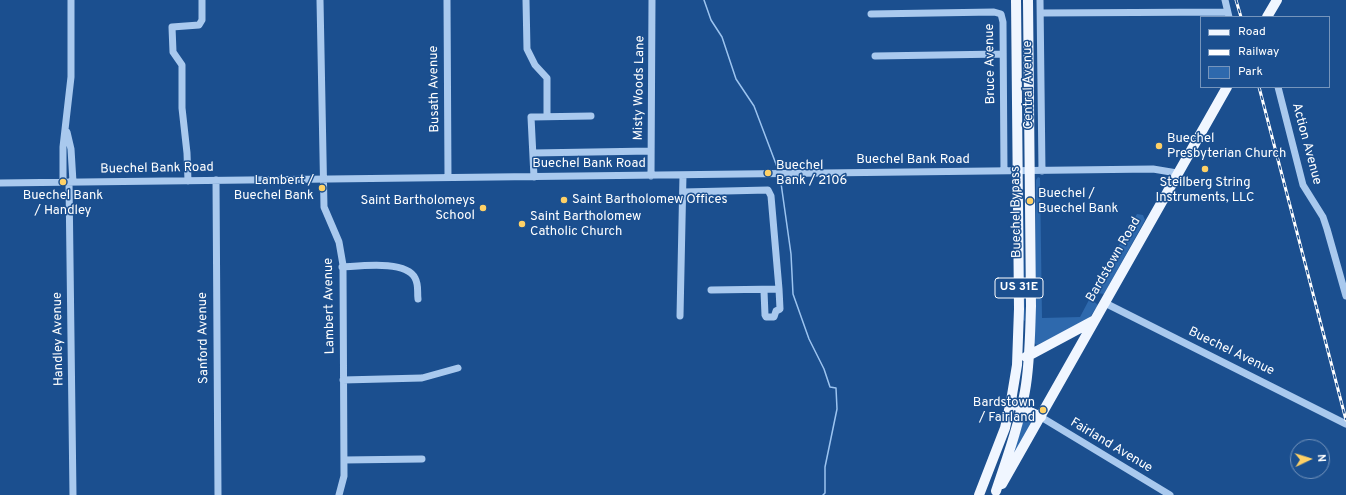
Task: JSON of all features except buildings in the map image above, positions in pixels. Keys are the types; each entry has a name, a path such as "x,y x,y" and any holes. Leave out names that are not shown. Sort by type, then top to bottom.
{"main road":[{"name":"Buechel Bypass","path":"995,493 1013,439 1021,407 1030,354 1030,244 1023,171 1016,0"},
{"name":"Buechel Bypass","path":"1011,404 1017,365 1019,323 1028,0"},
{"path":"1268,16 1277,0"},
{"name":"Bardstown Road","path":"995,493 1003,484 1014,466 1226,88"},
{"name":"Bardstown Road","path":"1017,365 1030,354 1095,320"},
{"path":"1011,404 1021,407 1041,417"},
{"name":"US 31E","path":"979,495 1000,445 1011,404"}],"street":[{"name":"Handley Avenue","path":"71,0 71,77 63,147 68,182 73,495"},
{"path":"188,181 187,153 182,108 182,65 173,52 172,27 199,25 202,20 202,0"},
{"name":"Lambert Avenue","path":"320,0 322,179 324,207 338,242 342,267 344,460 343,481 339,495"},
{"name":"Busath Avenue","path":"447,0 448,177"},
{"path":"526,0 526,49 535,65 547,78 548,116"},
{"name":"Misty Woods Lane","path":"651,176 652,0"},
{"name":"Central Avenue","path":"1040,0 1042,171"},
{"path":"1040,13 1228,14 1225,0"},
{"name":"Bruce Avenue","path":"871,14 999,13 1003,17 1004,171"},
{"path":"875,56 1003,54"},
{"name":"Action Avenue","path":"1278,88 1303,185 1322,217 1346,296"},
{"path":"534,177 531,117 591,116"},
{"path":"533,153 651,151"},
{"name":"Buechel Bank Road","path":"0,183 1152,169 1178,173"},
{"path":"680,316 683,175"},
{"name":"Sanford Avenue","path":"216,180 218,495"},
{"path":"683,192 768,190 771,196 780,309 776,311 774,317 766,317 765,315 764,291"},
{"path":"342,267 392,266 406,268 416,278 418,299"},
{"path":"712,290 779,290"},
{"name":"Buechel Avenue","path":"1105,303 1346,424"},
{"path":"1019,323 1030,325"},
{"path":"343,380 422,378 458,368"},
{"name":"Fairland Avenue","path":"1041,417 1170,495"},
{"path":"344,460 422,459"}],"green space":[{"path":"1038,177 1040,178 1042,318 1080,317 1090,298 1098,305 1088,320 1037,345 1034,343 1036,180"},
{"path":"1023,181 1025,321 1023,320"},
{"path":"1137,214 1143,215 1145,220 1104,294 1097,293 1093,290"},
{"path":"1028,417 1035,420 1011,460 1024,419"}],"waterway":[{"path":"704,0 711,20 722,37 736,79 754,106 779,172"},
{"path":"780,176 791,254 793,294 809,339 824,369 830,387 836,388 837,409 825,467 825,493 823,495"}],"railway":[{"path":"1236,0 1241,16"},
{"path":"1259,88 1346,420"}],"place":[{"name":"Buechel Presbyterian Church","path":"1159,146"},
{"name":"Steilberg String Instruments, LLC","path":"1205,169"},
{"name":"Buechel Bank / 2106","path":"768,173"},
{"name":"Buechel Bank / Handley","path":"63,182"},
{"name":"Lambert / Buechel Bank","path":"322,188"},
{"name":"Saint Bartholomew Offices","path":"564,200"},
{"name":"Buechel / Buechel Bank","path":"1030,201"},
{"name":"Saint Bartholomeys School","path":"483,208"},
{"name":"Saint Bartholomew Catholic Church","path":"522,224"},
{"name":"Bardstown / Fairland","path":"1043,410"}]}
